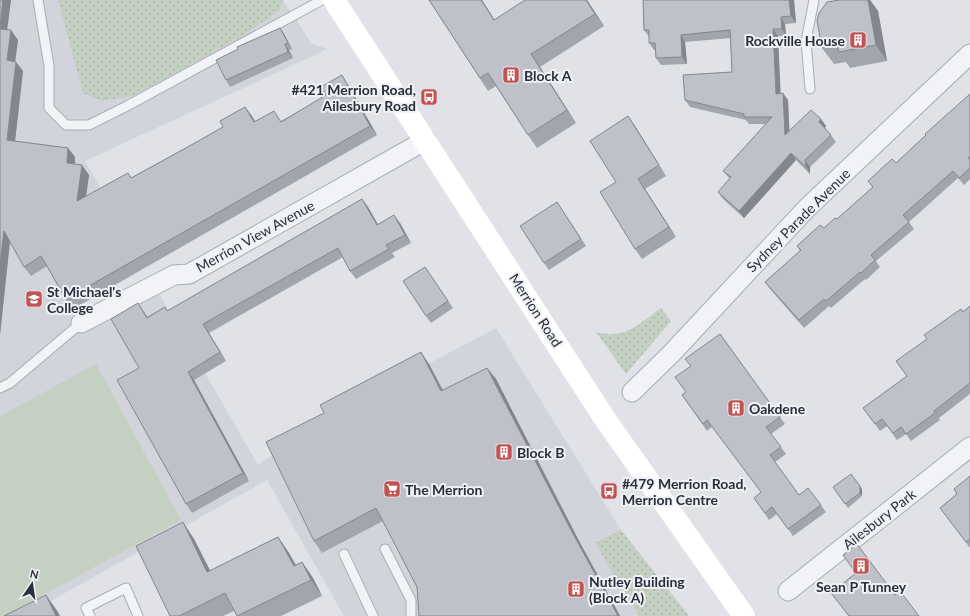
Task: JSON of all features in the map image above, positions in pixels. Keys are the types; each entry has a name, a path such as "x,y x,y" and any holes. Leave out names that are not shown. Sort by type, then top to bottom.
{"main road":[{"name":"Merrion Road","path":"334,0 426,140 605,419 744,616"}],"street":[{"name":"Sydney Parade Avenue","path":"632,392 671,354 807,208 970,54"},
{"name":"Merrion View Avenue","path":"81,323 174,275 189,274 426,140"},
{"name":"Ailesbury Park","path":"788,591 970,447"}],"lane":[{"path":"38,0 49,66 49,108 66,126 89,125 114,113 322,0"},
{"path":"810,89 806,41 814,0"},
{"path":"0,388 10,383 81,323"},
{"path":"385,549 410,600 411,616"},
{"path":"344,554 372,616"},
{"path":"90,616 86,608 126,588 138,616"}],"shaded area":[{"path":"0,0 283,0 312,44 328,49 85,161 121,223 48,266 86,332 157,290 258,465 328,417 496,328 621,530 689,616 344,616 267,480 24,616 0,616"}],"green space":[{"path":"58,0 283,0 279,11 242,36 133,96 102,101 83,93"},
{"path":"661,308 671,321 626,374 596,332 615,334 624,332 638,325"},
{"path":"96,364 181,520 4,616 0,616 0,416"},
{"path":"621,530 689,616 639,616 595,543"}],"building":[{"path":"0,0 3,0 0,27"},
{"name":"Block A","path":"429,0 481,0 494,20 525,0 586,0 595,14 531,54 567,110 528,135 488,73 480,78"},
{"path":"643,0 789,0 791,16 781,17 782,29 773,29 776,94 783,93 785,135 811,110 821,119 819,122 831,135 805,160 806,167 791,153 739,211 718,192 731,177 723,171 772,117 744,117 744,114 685,100 683,75 732,72 730,30 681,35 682,57 656,58 655,43 649,43 649,30 644,30"},
{"path":"839,0 868,0 876,45 839,52 837,45 822,48 817,21 819,13 827,2"},
{"path":"280,28 288,43 285,44 288,52 226,80 216,60 238,49 237,47"},
{"path":"0,29 11,30 7,60 16,62 7,140 68,148 67,163 82,165 77,201 128,173 131,178 186,148 223,127 220,121 245,107 254,122 274,111 281,122 326,95 321,87 342,75 370,126 66,299 41,256 24,267 4,231 0,264"},
{"path":"970,94 970,156 968,158 970,160 970,168 959,178 953,171 903,215 909,222 871,255 875,260 826,301 824,299 799,320 765,282 801,250 797,246 820,225 824,228 835,218 837,219 873,187 868,181 892,159 896,163 926,135 925,134"},
{"path":"628,116 659,165 638,179 669,227 635,249 600,192 616,182 590,141"},
{"path":"362,199 377,225 394,215 405,235 386,245 389,249 350,271 338,248 203,324 220,352 188,372 243,473 186,504 117,380 139,368 111,319 138,303 147,318 165,307 167,311"},
{"path":"557,202 581,239 544,263 520,226"},
{"path":"425,267 448,301 426,316 403,281"},
{"path":"970,306 970,383 934,411 935,413 906,434 901,427 893,433 882,419 875,424 863,408 907,376 896,361 927,339 924,335 961,309 963,312"},
{"path":"720,334 780,417 766,427 781,447 770,455 799,495 808,488 821,505 788,529 772,507 765,513 754,498 761,492 707,420 703,424 682,395 686,392 675,377 691,366 685,359"},
{"name":"The Merrion","path":"421,352 441,391 487,368 571,530 618,616 419,616 417,587 376,508 314,541 266,442 324,413 320,405"},
{"path":"851,474 860,486 860,493 845,504 833,487"},
{"path":"970,476 970,539 966,542 940,508 957,494 954,489"},
{"path":"183,522 207,572 278,537 294,566 302,562 311,580 237,616 225,593 179,616 170,616 136,546"},
{"path":"857,544 895,595 900,591 919,616 849,616 831,593 856,573 843,555"},
{"path":"46,595 56,616 4,616"}],"place":[{"name":"Rockville House","path":"858,40"},
{"name":"Block A","path":"511,75"},
{"name":"#421 Merrion Road, Ailesbury Road","path":"429,97"},
{"name":"St Michael's College","path":"34,299"},
{"name":"Oakdene","path":"736,408"},
{"name":"Block B","path":"504,452"},
{"name":"The Merrion","path":"392,489"},
{"name":"#479 Merrion Road, Merrion Centre","path":"609,491"},
{"name":"Sean P Tunney","path":"861,566"},
{"name":"Nutley Building (Block A)","path":"576,589"}]}
